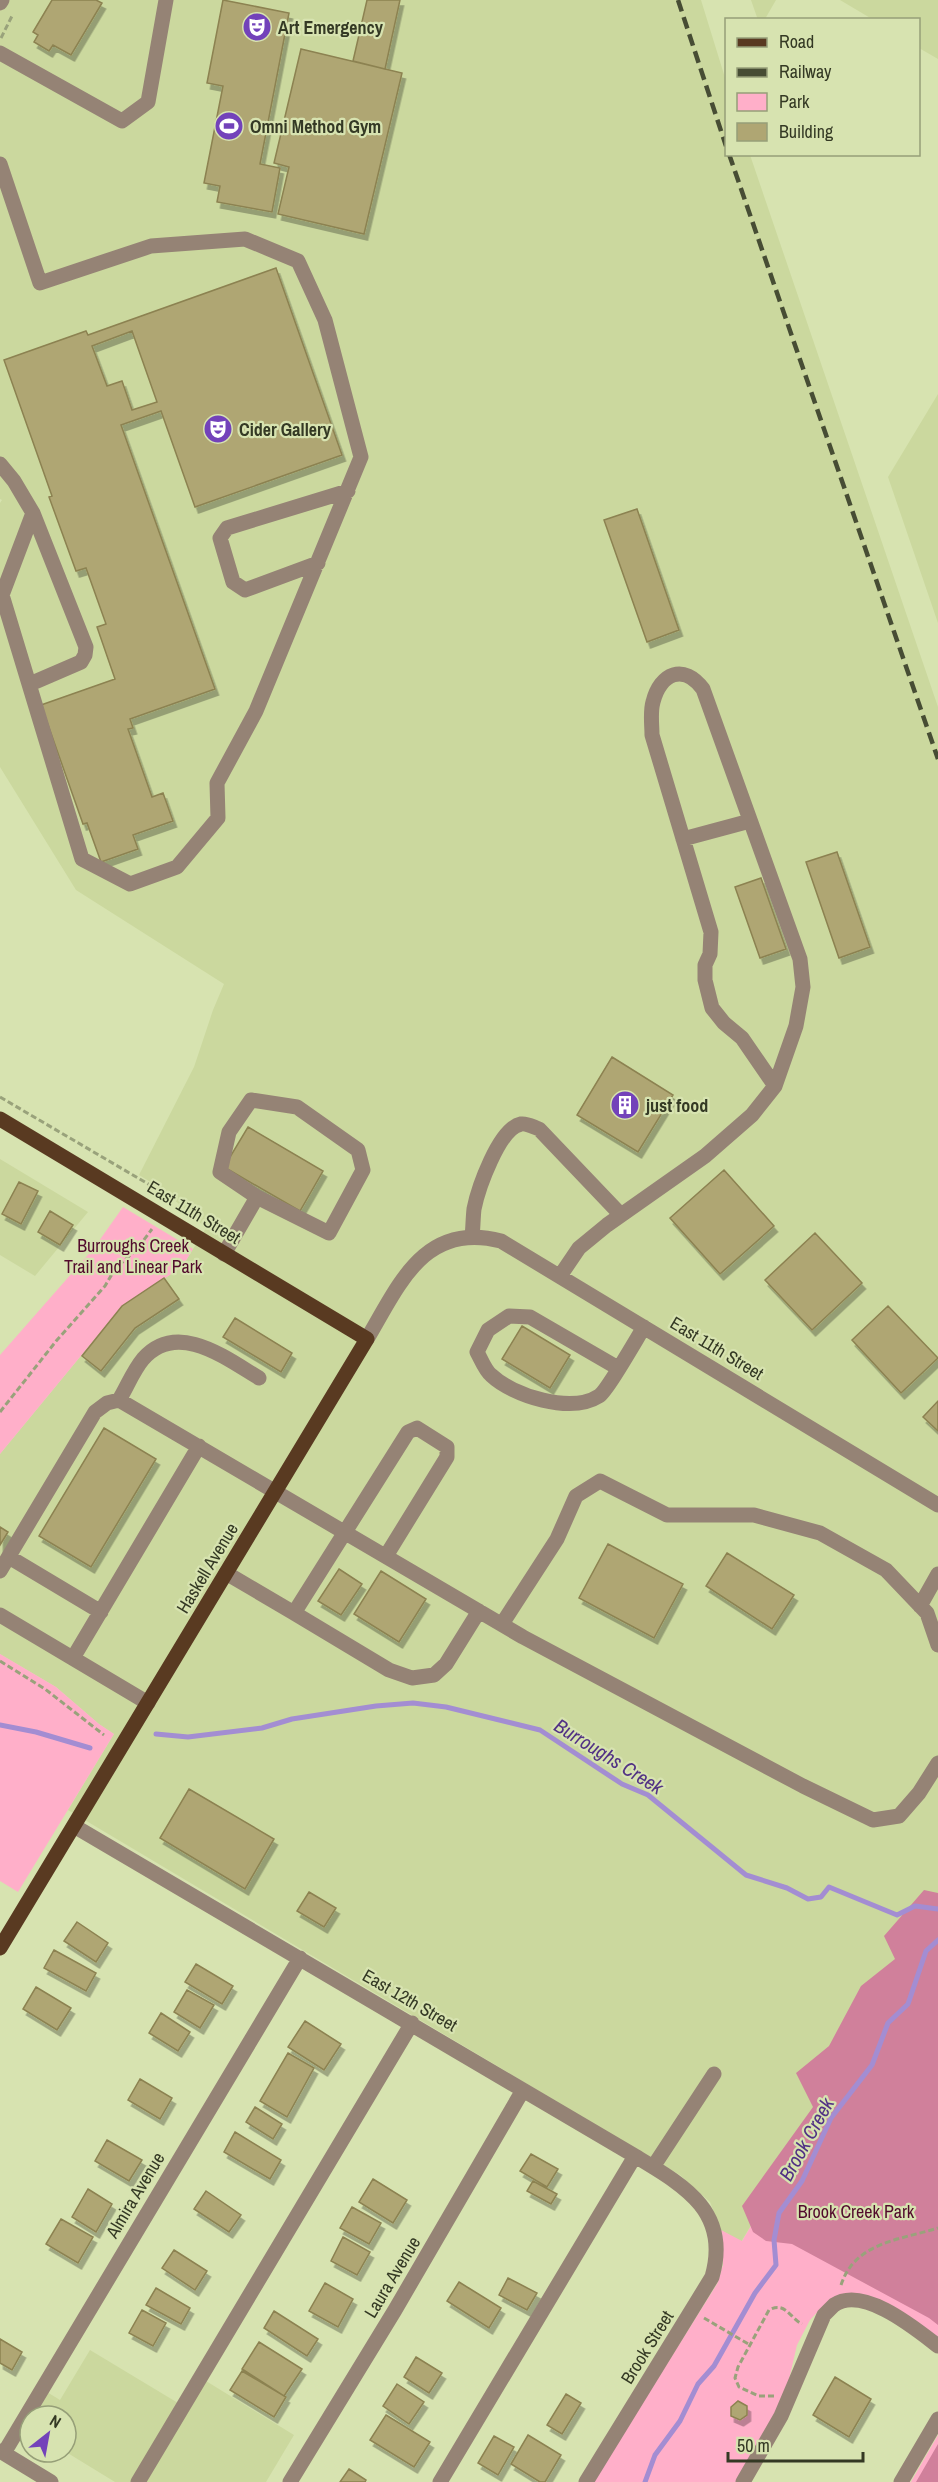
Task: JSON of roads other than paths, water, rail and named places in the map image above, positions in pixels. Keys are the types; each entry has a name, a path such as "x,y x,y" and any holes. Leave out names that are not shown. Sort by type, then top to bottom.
{"main road":[{"name":"East 11th Street","path":"0,1119 367,1339"},
{"name":"Haskell Avenue","path":"0,1948 367,1339"}],"street":[{"path":"0,53 122,121 148,102 166,0"},
{"path":"0,164 40,282 151,246 245,239 298,261 325,320 361,458 256,711 217,783 218,818 177,867 130,885 82,859 2,595 33,513"},
{"path":"0,464 14,480 33,513 86,647 86,655 81,662 30,684"},
{"path":"318,563 245,590 233,582 220,538 227,528 348,491"},
{"path":"560,1276 579,1248 621,1215 705,1156 753,1115 775,1086 796,1026 803,987 800,959 703,689 689,675 678,673 669,677 658,690 652,703 652,735 711,932 710,954 705,965 705,980 712,1008 724,1023 742,1038 775,1086"},
{"path":"683,839 750,821"},
{"path":"251,1100 297,1107 358,1150 363,1170 329,1233 257,1197 220,1172 229,1132 251,1100"},
{"path":"472,1238 474,1209 491,1160 507,1133 518,1124 539,1129 621,1215"},
{"path":"224,1254 257,1197"},
{"name":"East 11th Street","path":"472,1238 501,1241 938,1505"},
{"name":"Haskell Avenue","path":"367,1339 402,1281 421,1257 438,1246 456,1239 472,1238"},
{"path":"618,1368 530,1317 509,1316 488,1330 477,1352 490,1375 527,1397 559,1404 600,1396 618,1368 644,1327"},
{"path":"119,1400 143,1359 159,1347 181,1341 200,1344 259,1378"},
{"path":"0,1572 95,1412 107,1403 119,1400 501,1624 803,1786 873,1820 899,1816 919,1793 938,1764"},
{"path":"294,1613 408,1432 417,1428 447,1447 447,1456 386,1556"},
{"path":"73,1658 199,1446"},
{"path":"501,1624 557,1539 576,1496 600,1481 667,1515 754,1515 820,1533 886,1570 927,1613 938,1645"},
{"path":"9,1557 101,1612"},
{"path":"226,1573 389,1670 412,1678 434,1675 446,1664 479,1611"},
{"path":"920,1606 938,1574"},
{"path":"0,1615 148,1703"},
{"name":"East 12th Street","path":"74,1826 653,2167 688,2191 706,2211 712,2224"},
{"name":"Almira Avenue","path":"2,2452 300,1958"},
{"path":"138,2482 412,2023"},
{"path":"653,2167 714,2074"},
{"name":"Laura Avenue","path":"290,2482 395,2310 523,2090"},
{"path":"440,2482 635,2156"},
{"name":"Brook Street","path":"586,2482 712,2277 716,2251 712,2224"},
{"path":"743,2482 790,2396 824,2315 836,2304 855,2300 873,2304 900,2318 938,2346"},
{"path":"901,2482 938,2419"},
{"path":"2,2452 51,2482"}],"waterway":[{"name":"Burroughs Creek","path":"156,1734 188,1737 262,1728 292,1719 376,1706 413,1703 446,1707 540,1730 622,1784 648,1795 746,1875 787,1888 808,1899 821,1897 829,1887 897,1915 915,1906 938,1909"},
{"name":"Burroughs Creek","path":"0,1725 36,1732 90,1748"},
{"name":"Brook Creek","path":"645,2482 655,2455 680,2421 698,2384 714,2366 755,2293 776,2265 774,2240 779,2213 802,2181 831,2118 872,2065 888,2023 908,2004 926,1951 938,1940"}],"railway":[{"path":"678,0 725,143"},
{"path":"730,156 938,759"}],"place":[{"name":"Art Emergency","path":"257,27"},
{"name":"Omni Method Gym","path":"229,126"},
{"name":"Cider Gallery","path":"218,429"},
{"name":"just food","path":"625,1105"}],"park label":[{"name":"Burroughs Creek Trail and Linear Park","path":"133,1255"},
{"name":"Brook Creek Park","path":"856,2211"}]}
